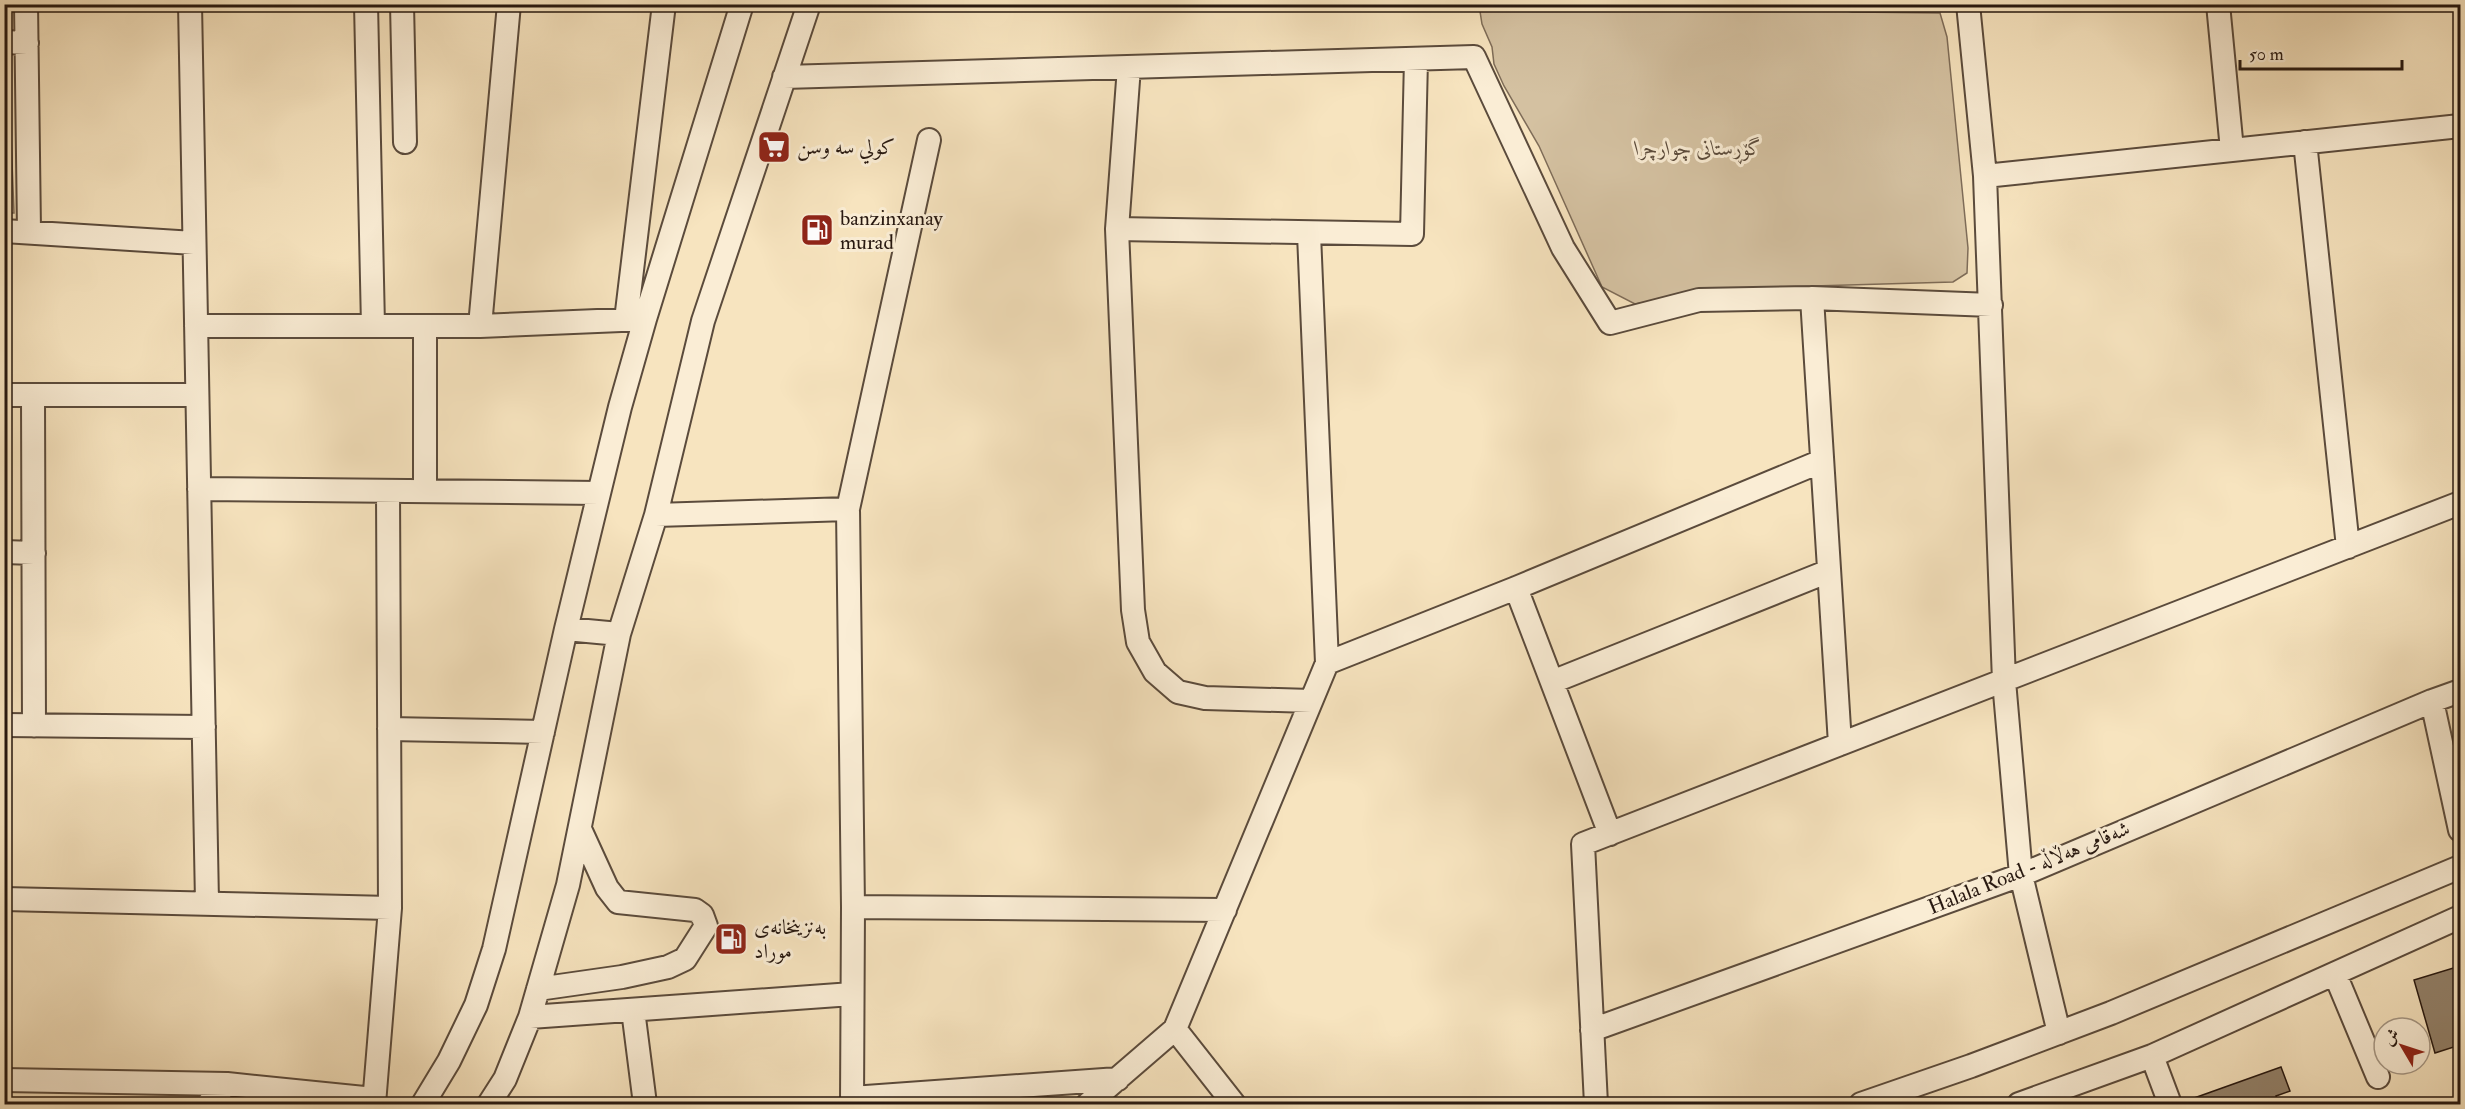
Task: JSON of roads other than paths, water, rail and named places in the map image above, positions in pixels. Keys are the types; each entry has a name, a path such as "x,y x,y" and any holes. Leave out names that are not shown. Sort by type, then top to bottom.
{"street":[{"path":"27,4 28,231"},
{"path":"190,4 207,902"},
{"path":"366,4 373,326"},
{"path":"402,4 405,142"},
{"path":"480,326 509,4"},
{"path":"423,1104 449,1061 476,1005 494,949 599,493 635,319 664,4"},
{"path":"635,319 742,4"},
{"path":"489,1104 505,1079 530,1017 568,885 619,634 656,515 704,321 809,4"},
{"path":"1968,4 1985,176 2004,681 2021,875 2059,1034"},
{"path":"2218,4 2232,150"},
{"path":"4,42 27,43"},
{"path":"784,77 1474,57 1563,248 1610,323 1699,300 1812,298 1991,305"},
{"path":"1117,229 1412,234 1416,59"},
{"path":"1129,67 1117,229 1133,610 1138,642 1155,672 1178,692 1205,698 1311,701"},
{"path":"1985,176 2460,126"},
{"path":"929,140 848,509 853,908 852,1101 1118,1079"},
{"path":"2305,142 2348,547"},
{"path":"4,231 194,243"},
{"path":"1088,1104 1175,1029 1327,663 1310,234"},
{"path":"1812,298 1840,744"},
{"path":"196,326 480,326 635,319"},
{"path":"425,326 425,490"},
{"path":"4,395 197,395"},
{"path":"33,396 34,726"},
{"path":"1327,663 1516,588 1822,461"},
{"path":"199,489 599,493"},
{"path":"4,1080 227,1084 374,1102 390,908 388,491"},
{"path":"1596,1104 1582,844 2460,503"},
{"path":"656,515 848,509"},
{"path":"4,552 34,553"},
{"path":"1552,682 1829,572"},
{"path":"1516,588 1610,834"},
{"path":"566,629 619,634"},
{"name":"Halala Road - شەقامی هەڵاڵە","path":"1592,1030 2021,875 2460,691"},
{"path":"2432,701 2460,830"},
{"path":"4,725 204,727"},
{"path":"389,729 543,732"},
{"path":"538,989 622,976 668,966 685,959 706,926 702,915 695,910 618,902 607,888 580,829"},
{"path":"1861,1104 2059,1034 2460,867"},
{"path":"4,899 390,908"},
{"path":"853,908 1225,910"},
{"path":"2019,1104 2152,1056 2460,917"},
{"path":"2335,974 2378,1077"},
{"path":"530,1017 852,994"},
{"path":"633,1010 645,1104"},
{"path":"1175,1029 1234,1104"},
{"path":"2152,1056 2170,1104"},
{"path":"208,1104 227,1084"}],"place":[{"name":"كولي سه وسن","path":"774,147"},
{"name":"banzinxanay murad","path":"817,230"},
{"name":"بەنزینخانەی موراد","path":"731,939"}],"park label":[{"name":"گۆڕستانی چوارچرا","path":"1699,148"}]}
